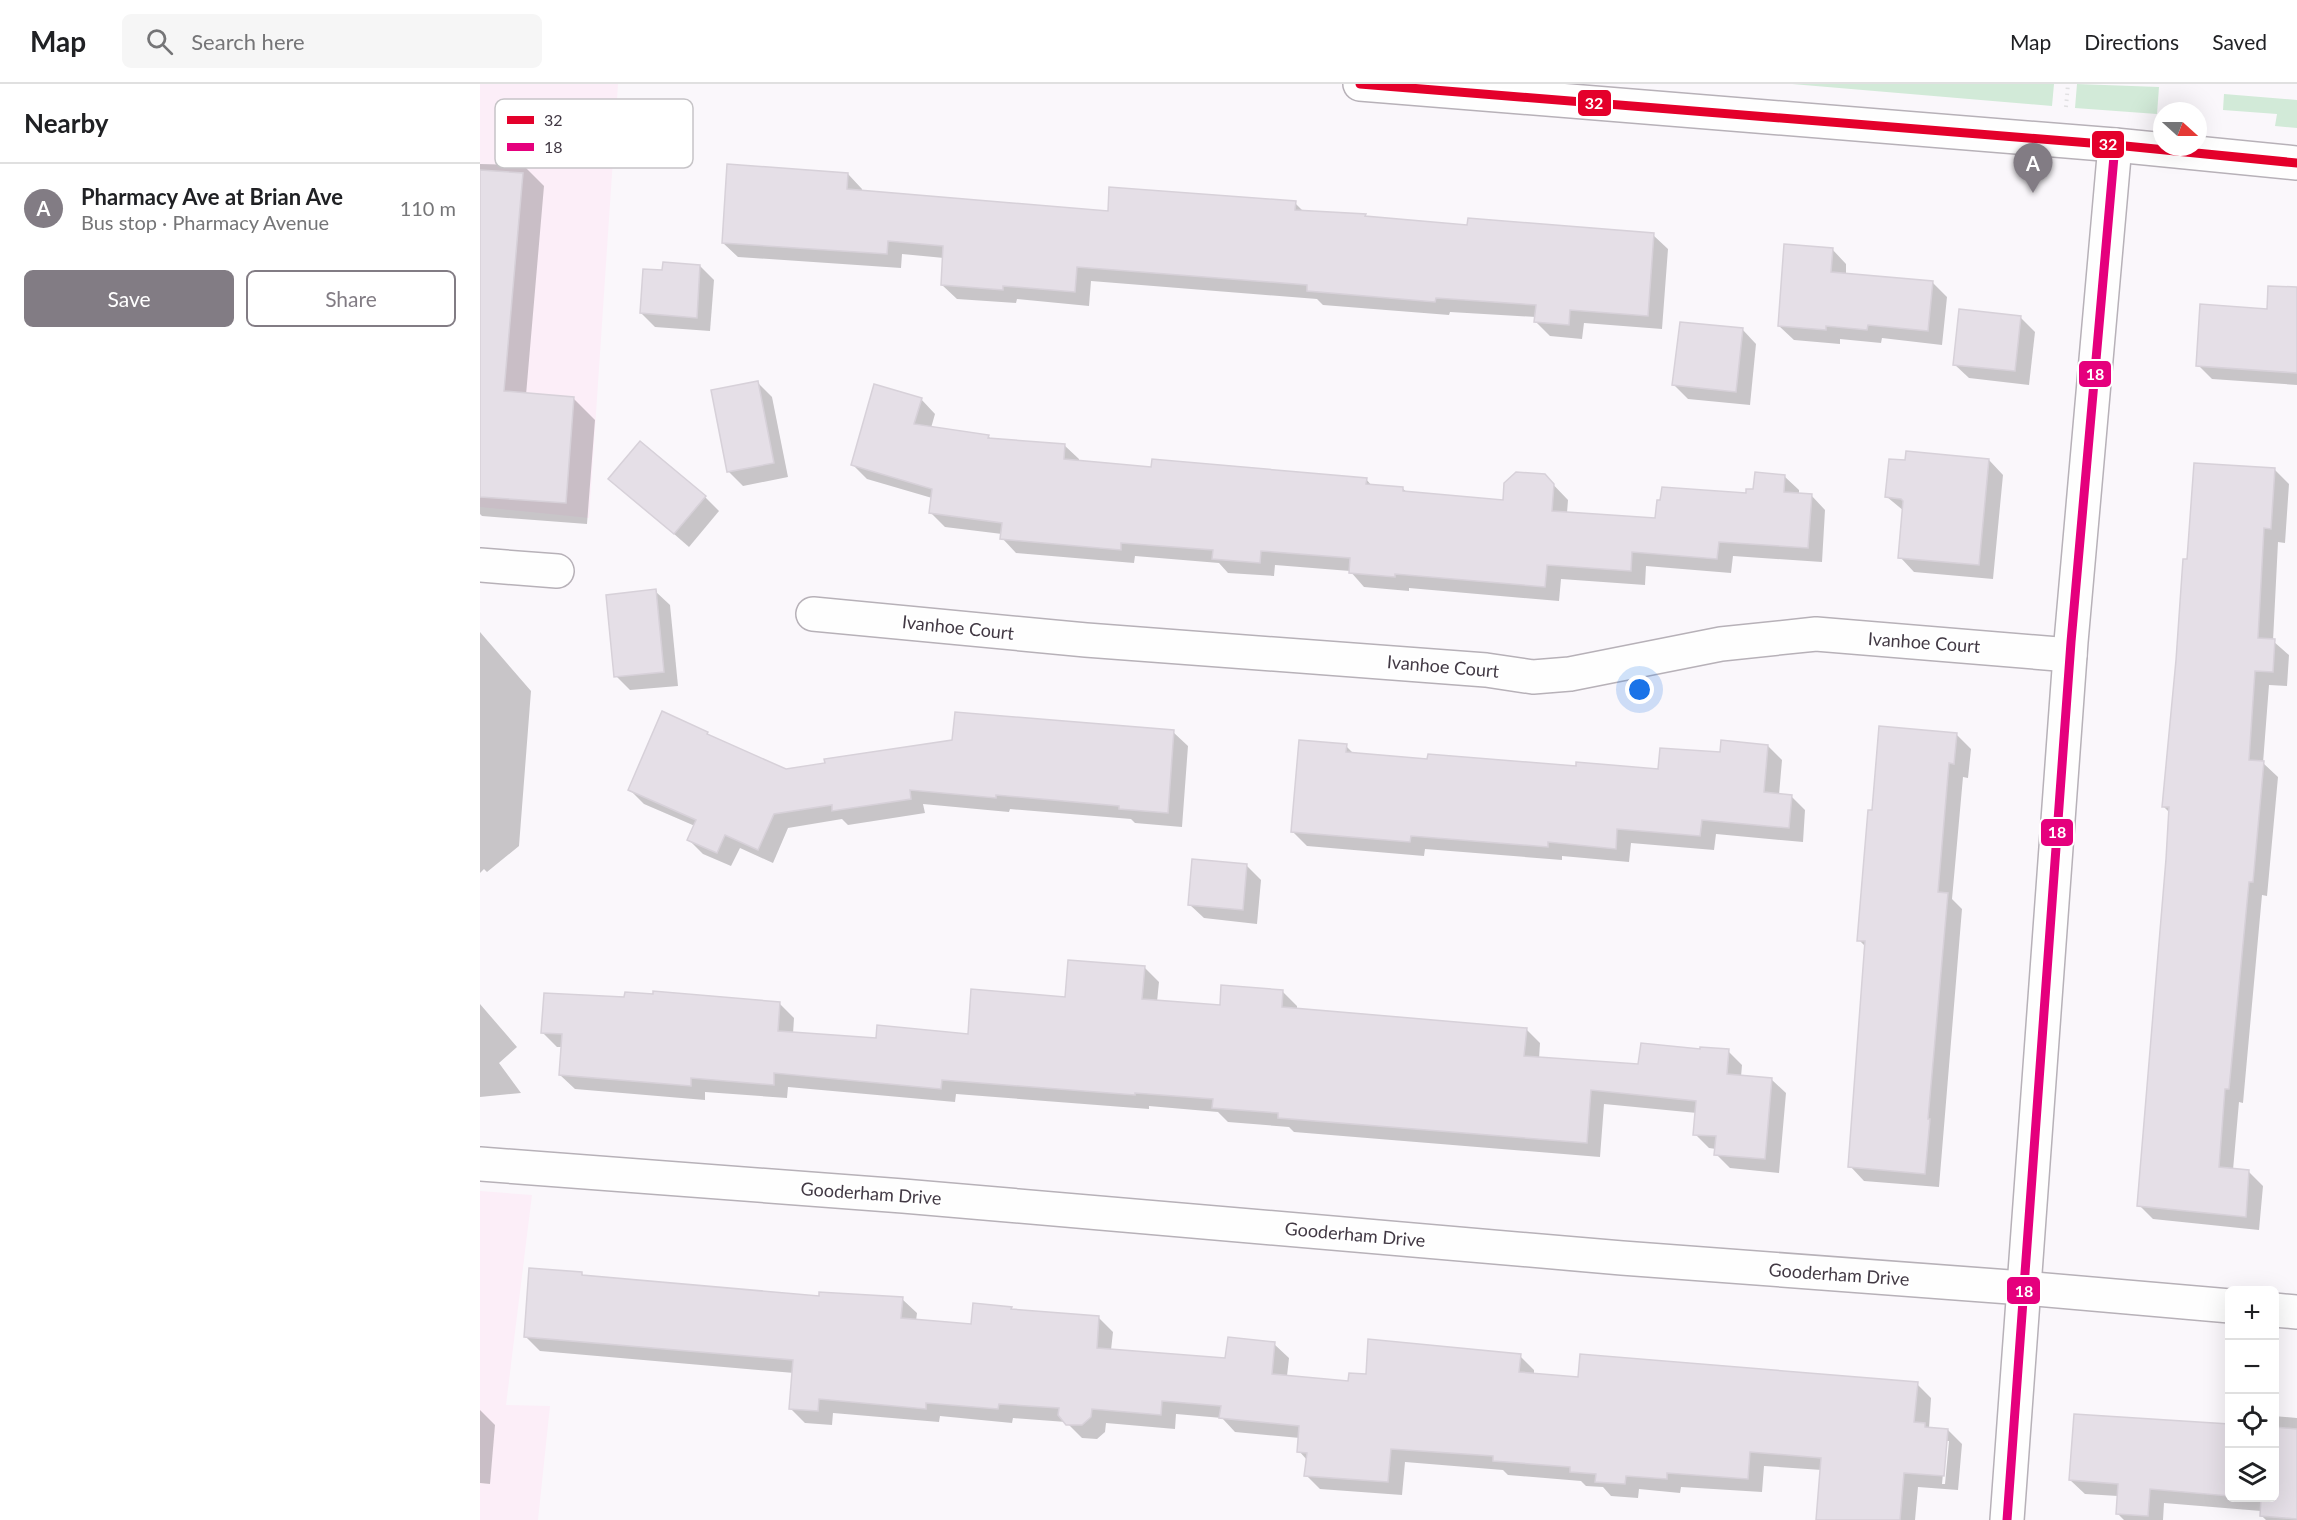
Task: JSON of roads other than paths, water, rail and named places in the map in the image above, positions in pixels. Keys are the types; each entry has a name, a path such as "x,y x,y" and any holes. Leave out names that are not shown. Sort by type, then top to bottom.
{"street":[{"path":"1360,84 2115,145 2297,163"},
{"path":"2007,1520 2070,655 2115,145"},
{"path":"480,566 557,571"},
{"name":"Ivanhoe Court","path":"813,614 1086,640 1486,670 1533,677 1570,674 1721,644 1816,634 2070,655"},
{"name":"Gooderham Drive","path":"480,1164 914,1197 1634,1259 2225,1306"},
{"path":"2279,1310 2297,1312"}],"place":[{"name":"Pharmacy Ave at Brian Ave","path":"2033,193"}]}
